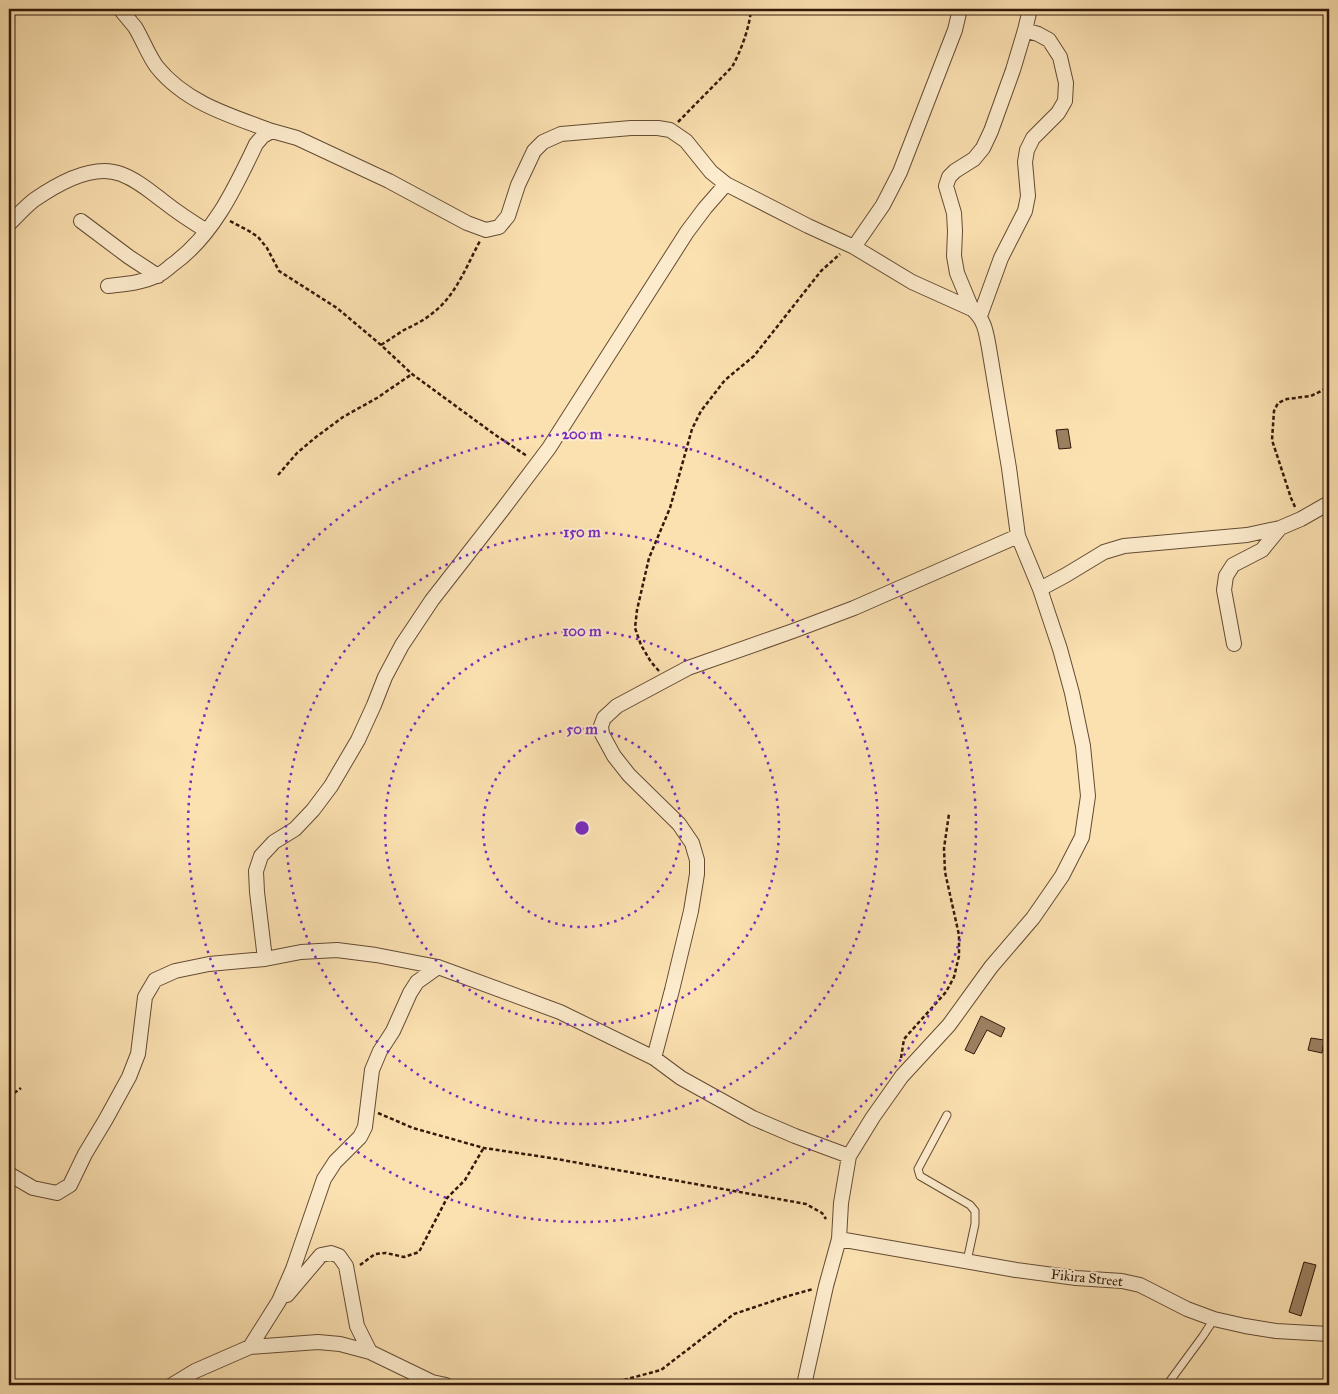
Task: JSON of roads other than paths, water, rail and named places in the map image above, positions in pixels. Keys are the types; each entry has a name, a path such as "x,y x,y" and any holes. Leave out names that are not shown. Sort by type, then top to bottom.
{"street":[{"path":"120,9 135,28 157,66 177,88 199,102 231,116 297,138 389,181 467,223 486,230 499,228 508,216 518,185 534,151 543,142 561,134 631,128 670,130 686,141 711,172 726,184 854,247 912,282 976,312"},
{"path":"854,247 883,205 900,172 955,30 960,9"},
{"path":"804,1385 826,1286 839,1239 841,1203 849,1156 873,1117 902,1076 949,1025 991,968 1033,918 1062,876 1082,837 1088,796 1083,746 1072,693 1040,589 1018,536 1009,468 986,331 957,273 954,256 954,213 946,186 949,177 955,170 974,159 983,148 1001,104 1030,9"},
{"path":"976,312 1025,211 1028,196 1024,162 1027,150 1033,138 1058,113 1065,101 1066,83 1060,57 1049,40 1025,30"},
{"path":"108,286 134,284 158,276 182,258 218,216 256,144 263,136 272,131"},
{"path":"9,224 32,201 58,185 87,172 106,170 121,174 139,183 207,231"},
{"path":"265,958 256,871 261,856 274,842 295,829 313,810 331,786 358,740 385,678 402,645 432,600 538,463 687,232 726,184"},
{"path":"82,221 123,253 158,276"},
{"path":"1040,589 1104,552 1124,546 1247,535 1280,528 1301,519 1329,502"},
{"path":"1234,644 1224,590 1226,576 1233,565 1262,550 1280,528"},
{"path":"654,1058 691,911 697,874 697,860 692,843 679,824 629,774 614,756 602,734 601,726 604,718 617,706 688,668 854,608 1018,536"},
{"path":"9,1174 33,1188 58,1193 70,1185 85,1154 129,1077 138,1054 145,997 155,980 175,970 210,964 301,952 337,950 376,955 438,967 560,1012 654,1058 681,1078 753,1118 849,1156"},
{"path":"250,1347 279,1301 293,1269 324,1178 335,1162 360,1137 368,1109 372,1070 380,1051 393,1031 410,993 418,982 438,967"},
{"name":"Fikira Street","path":"839,1239 1016,1270 1076,1278 1122,1281 1140,1285 1187,1309 1214,1319 1245,1326 1329,1334"},
{"path":"279,1301 283,1299 321,1255 331,1253 338,1256 346,1266 357,1326 370,1352"},
{"path":"172,1385 195,1371 250,1347 318,1342 340,1344 370,1352 432,1382 446,1385"}],"lane":[{"path":"947,1115 918,1169 920,1176 970,1205 975,1212 976,1224 967,1260"},
{"path":"1167,1385 1214,1319"}]}
